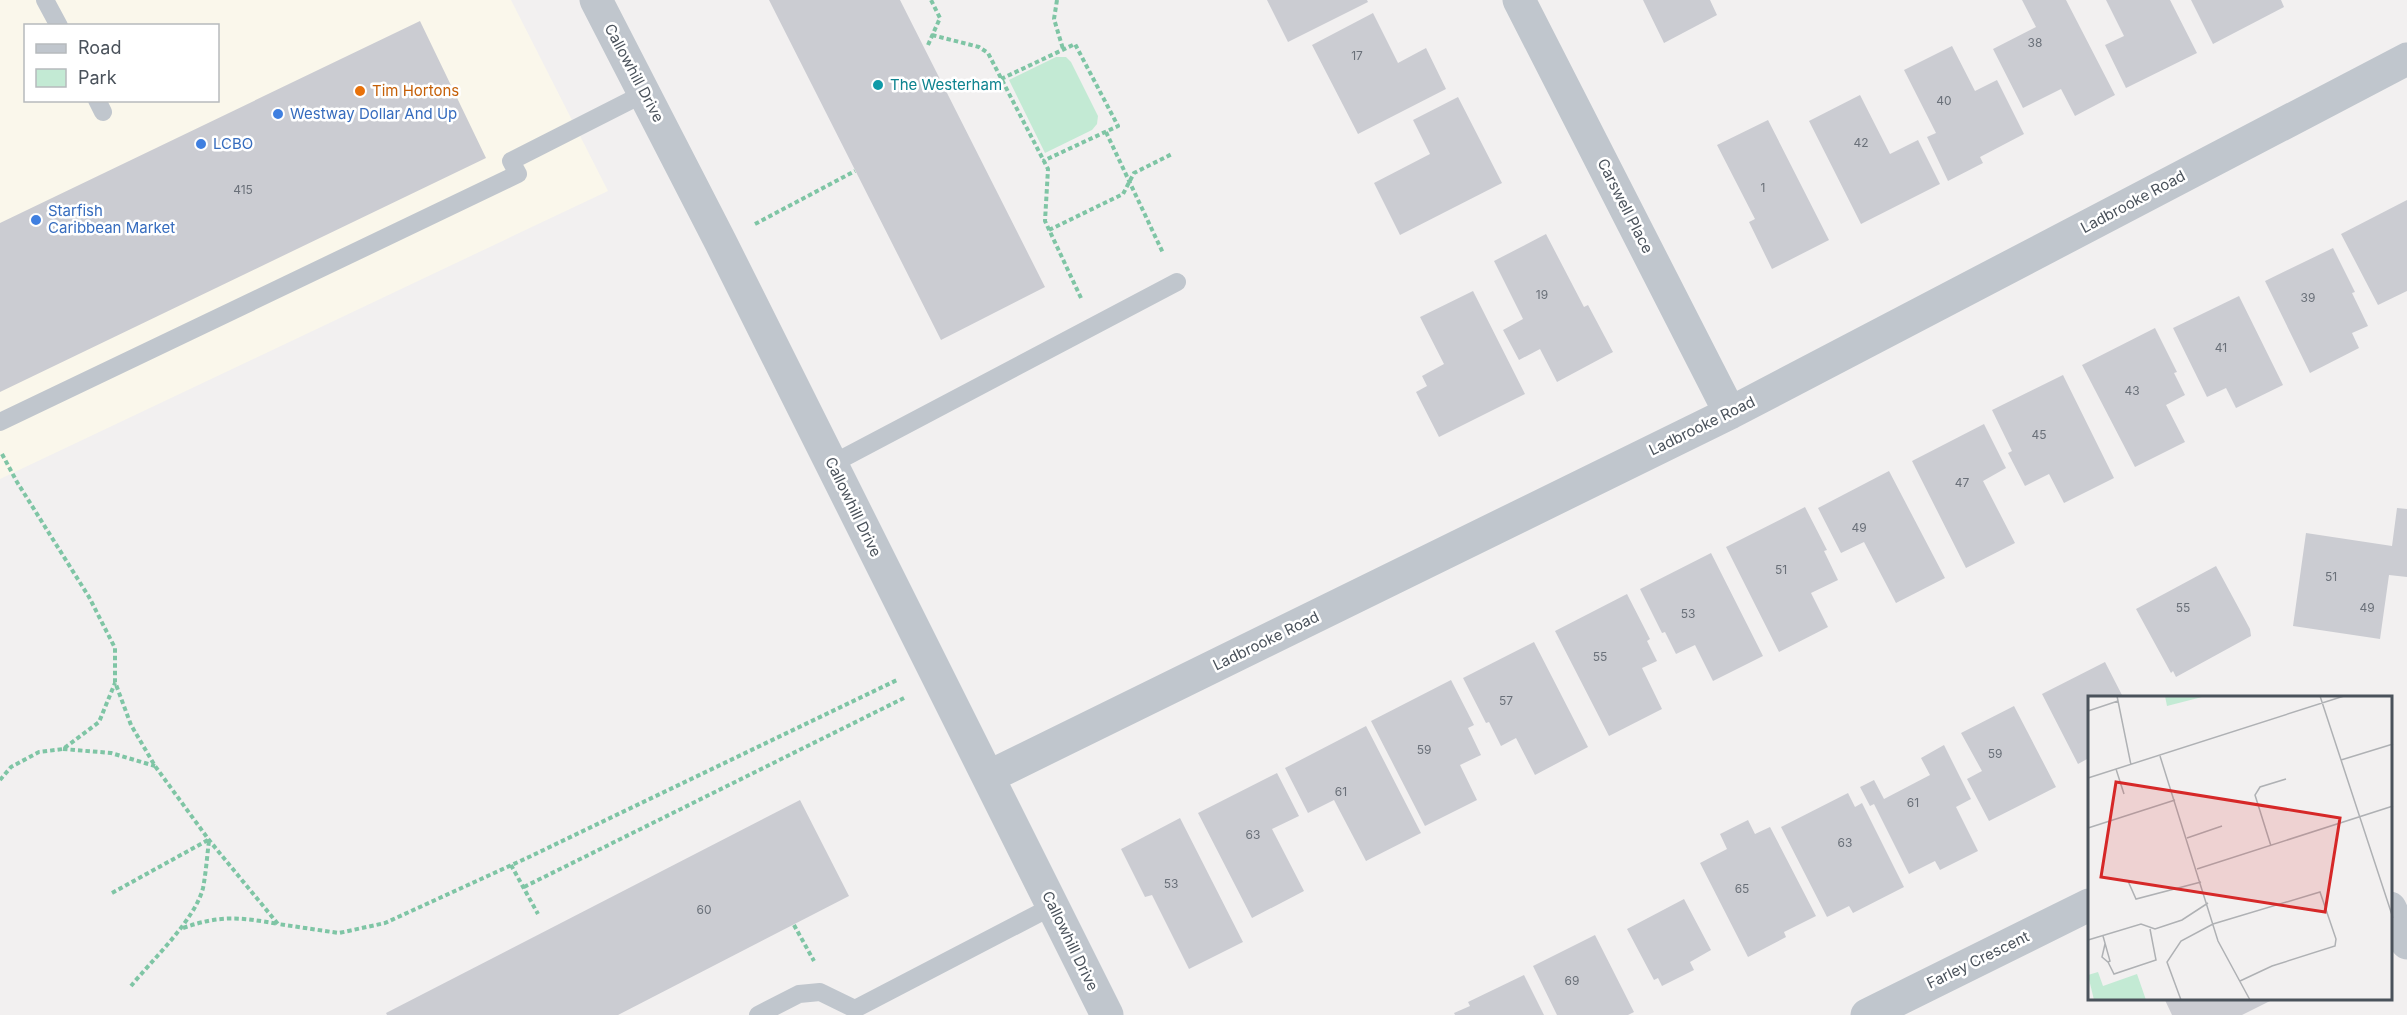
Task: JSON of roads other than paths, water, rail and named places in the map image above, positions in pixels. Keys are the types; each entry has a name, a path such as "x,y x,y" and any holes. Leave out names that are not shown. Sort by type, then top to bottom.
{"street":[{"name":"Callowhill Drive","path":"596,0 832,464 1107,1015"},
{"name":"Carswell Place","path":"1519,0 1730,413"},
{"name":"Ladbrooke Road","path":"988,777 1730,413 2407,59"},
{"name":"Farley Crescent","path":"1867,1015 2088,905"},
{"path":"2392,910 2407,943"}],"lane":[{"path":"45,0 57,24"},
{"path":"0,422 518,174 511,160 645,93"},
{"path":"832,464 1177,282"},
{"path":"758,1015 799,994 820,992 855,1009 1053,906"}],"place":[{"name":"The Westerham","path":"878,85"},
{"name":"Tim Hortons","path":"360,91"},
{"name":"Westway Dollar And Up","path":"278,114"},
{"name":"LCBO","path":"201,144"},
{"name":"Starfish Caribbean Market","path":"36,220"}]}
